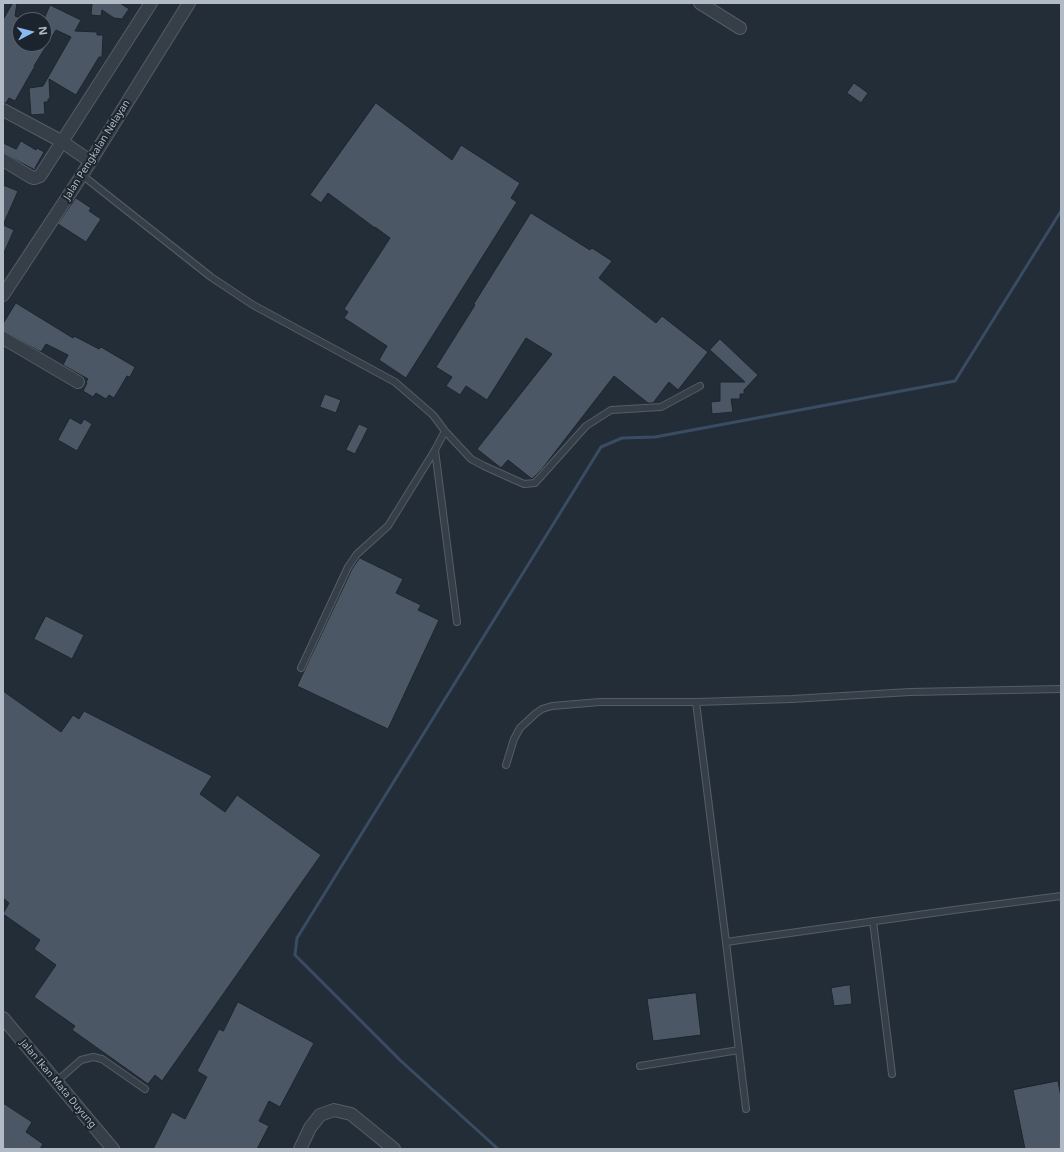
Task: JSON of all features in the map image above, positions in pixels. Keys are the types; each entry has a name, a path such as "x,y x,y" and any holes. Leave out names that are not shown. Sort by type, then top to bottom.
{"street":[{"path":"3,160 31,177 37,177 41,174 151,3"},
{"name":"Jalan Pengkalan Nelayan","path":"3,295 82,175 189,3"},
{"path":"700,3 740,28"},
{"path":"3,110 61,141 90,161"},
{"path":"3,338 78,382"},
{"name":"Jalan Ikan Mata Duyung","path":"3,1018 113,1149"},
{"path":"300,1149 310,1128 320,1115 334,1110 351,1114 394,1149"}],"lane":[{"path":"82,175 205,272 253,305 396,382 433,415 445,431 471,459 524,484 535,483 586,426 611,410 660,407 700,386"},
{"path":"301,668 348,567 357,554 388,526 435,450 445,431"},
{"path":"435,450 457,622"},
{"path":"506,765 514,738 520,728 535,714 552,706 600,702 696,702 792,699 910,692 1061,689"},
{"path":"696,702 746,1109"},
{"path":"726,942 1061,896"},
{"path":"873,921 892,1074"},
{"path":"640,1066 739,1050"},
{"path":"56,1082 81,1060 92,1057 102,1059 145,1089"}],"building":[{"path":"13,3 17,3 16,12 12,12 12,52 43,52 15,101 9,98 6,103 3,103 3,20"},
{"path":"91,3 120,3 129,9 122,19 114,18 102,10 101,16 91,15"},
{"path":"50,5 81,20 75,31 97,32 97,35 103,35 102,57 99,57 76,95 49,79 50,99 48,99 48,102 44,102 45,114 31,115 29,88 43,86 71,37 56,30 52,37 52,12 47,12"},
{"path":"854,83 868,93 861,103 847,93"},
{"path":"376,103 452,160 461,145 520,183 511,198 517,202 406,378 379,360 387,346 344,318 348,312 344,309 390,238 328,193 321,203 310,195"},
{"path":"21,141 36,150 37,148 44,152 35,170 3,153 3,143 16,149"},
{"path":"3,185 18,191 3,225"},
{"path":"76,198 91,208 89,211 101,219 86,242 58,224"},
{"path":"531,213 590,250 592,248 612,261 599,278 656,323 662,316 708,352 678,390 669,382 653,403 648,403 614,376 542,469 532,479 508,460 501,468 477,449 552,354 526,338 487,400 466,386 460,395 446,386 452,377 436,367"},
{"path":"3,225 14,230 3,255"},
{"path":"16,303 73,338 74,336 99,349 101,347 135,367 130,377 127,376 114,398 109,395 106,399 96,393 93,397 83,391 88,379 63,365 68,355 46,344 41,352 3,331 3,324"},
{"path":"720,339 758,375 744,390 744,394 740,394 740,399 731,399 733,412 712,414 711,402 720,401 720,382 745,382 710,350"},
{"path":"325,394 341,400 336,413 320,407"},
{"path":"70,418 81,424 84,419 92,424 77,451 58,440"},
{"path":"359,424 368,428 355,454 346,450"},
{"path":"360,558 403,579 396,593 421,605 418,610 439,620 388,729 297,686 352,569"},
{"path":"46,616 84,635 72,659 34,639"},
{"path":"3,691 61,732 73,715 79,719 84,711 212,776 200,794 225,812 237,795 321,855 162,1081 155,1075 148,1084 72,1030 75,1026 34,997 56,965 34,949 40,940 3,914 9,903 3,898"},
{"path":"850,985 852,1004 834,1006 831,988"},
{"path":"696,993 701,1035 653,1041 647,999"},
{"path":"238,1002 314,1043 280,1107 269,1101 259,1121 269,1126 257,1149 153,1149 172,1112 185,1119 207,1077 197,1071 219,1029 223,1031"},
{"path":"1058,1081 1061,1097 1061,1149 1025,1149 1013,1090"},
{"path":"3,1103 32,1122 26,1132 43,1144 40,1149 3,1149"}],"waterway":[{"path":"498,1149 401,1061 295,955 297,938 601,447 622,438 655,437 955,381 1061,211"}]}
